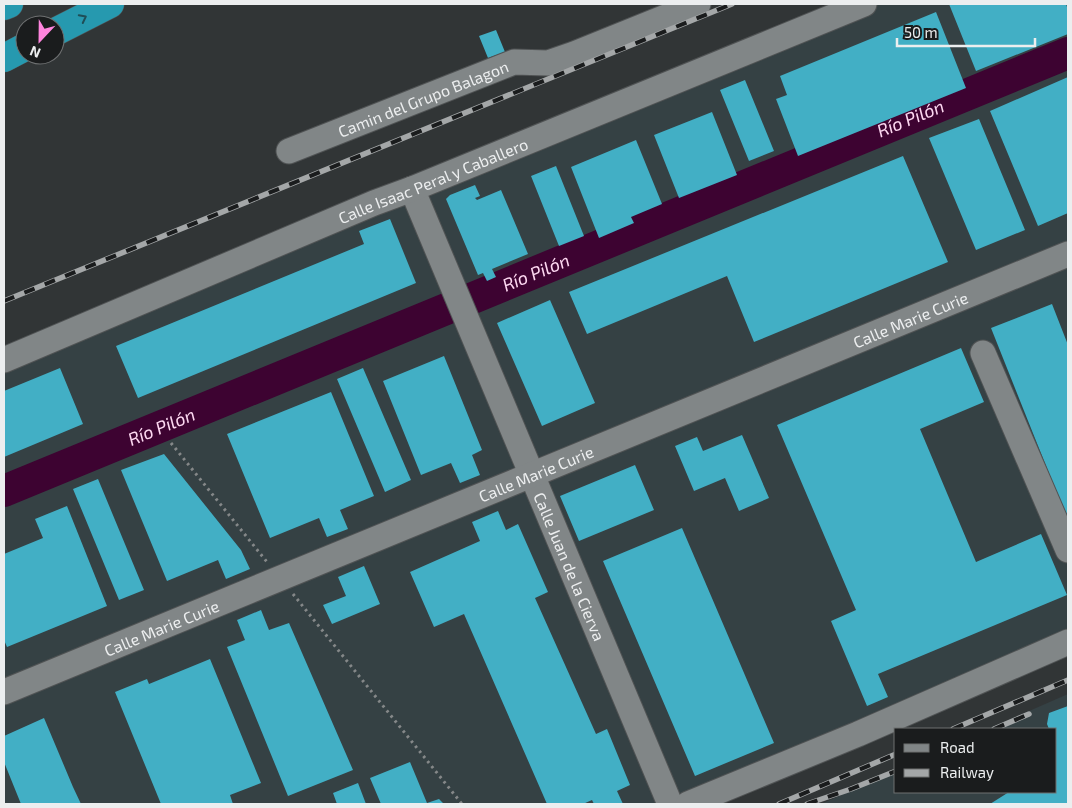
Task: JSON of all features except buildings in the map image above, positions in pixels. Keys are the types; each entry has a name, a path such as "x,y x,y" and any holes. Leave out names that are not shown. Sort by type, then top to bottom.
{"highway":[{"path":"4,6 9,4"},
{"path":"65,27 110,4"}],"street":[{"name":"Camin del Grupo Balagon","path":"289,151 514,62 548,63 698,4"},
{"name":"Calle Isaac Peral y Caballero","path":"4,360 365,207 412,190 864,4"},
{"name":"Calle Juan de la Cierva","path":"412,190 670,804"},
{"name":"Calle Marie Curie","path":"4,692 1068,254"},
{"path":"982,353 1068,550"},
{"path":"688,804 858,734 1068,642"}],"path":[{"path":"171,443 462,804"}],"shaded area":[{"path":"837,4 1068,4 1068,628 680,804 4,804 4,347"},
{"path":"1068,694 1068,804 821,804 894,772 894,793 1057,793 1057,728 990,728"}],"waterway":[{"name":"Río Pilón","path":"4,491 1068,53"}],"railway":[{"path":"4,301 732,4"},
{"path":"955,728 1068,680"},
{"path":"996,728 1029,714"},
{"path":"779,804 894,755"},
{"path":"807,804 894,772"}]}
